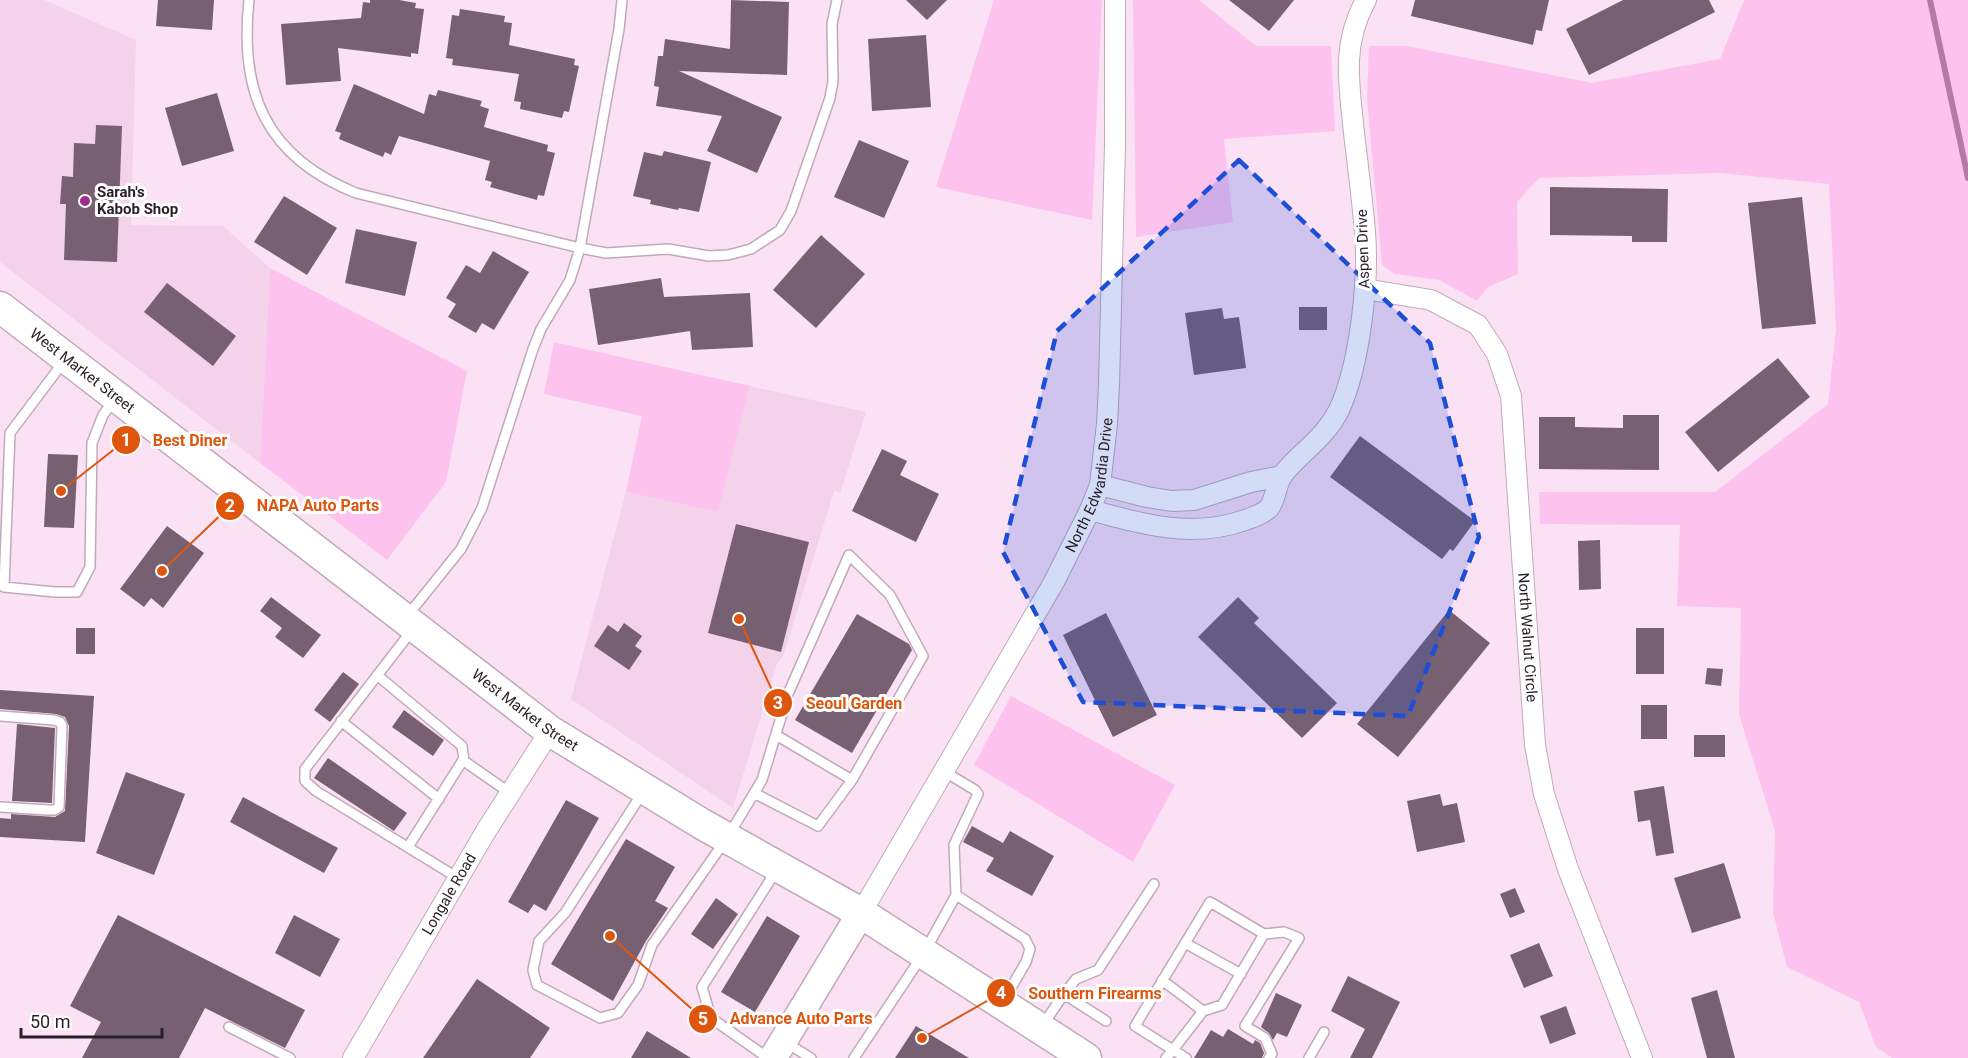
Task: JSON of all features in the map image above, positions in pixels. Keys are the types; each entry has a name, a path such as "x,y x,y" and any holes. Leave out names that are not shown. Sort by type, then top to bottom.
{"main road":[{"name":"West Market Street","path":"2,313 66,358 550,731 727,838 861,913 1086,1058"},
{"path":"775,1052 861,913"}],"street":[{"name":"North Edwardia Drive","path":"861,913 1054,582 1100,485 1109,386 1115,145 1115,0"},
{"name":"Aspen Drive","path":"1090,510 1163,528 1188,530 1234,524 1253,517 1269,507 1282,476 1321,438 1338,412 1348,389 1365,290 1365,235 1349,60 1357,15 1366,0"},
{"name":"North Walnut Circle","path":"1365,290 1431,300 1478,325 1497,354 1506,377 1511,396 1535,746 1544,794 1568,869 1642,1058"},
{"path":"1100,485 1172,501 1194,500 1251,482 1282,476"},
{"name":"Longale Road","path":"353,1058 458,878 550,731"}],"lane":[{"path":"249,0 247,50 258,104 270,129 286,149 307,167 332,183 356,193 580,248 606,252 668,249 709,256 728,255 751,249 780,230 791,211 830,98 833,81 832,24 837,0"},
{"path":"458,878 316,791 305,781 305,769 377,675 461,549 482,508 533,349 570,280 580,248 622,0"},
{"path":"66,358 10,433 2,586 77,592 90,567 92,443 103,415 117,397"},
{"path":"645,789 565,912 539,941 532,970 537,985 600,1018 618,1013 638,985 652,945 727,838 754,793 762,780 788,694 849,555 890,595 923,656 852,780 819,826 754,793"},
{"path":"377,675 462,746 464,760 408,847"},
{"path":"0,716 54,720 60,722 62,726 59,807 55,810 0,807"},
{"path":"341,721 439,799"},
{"path":"776,735 852,780"},
{"path":"464,760 510,793"},
{"path":"854,1058 924,954 956,895 954,845 978,794 945,772"},
{"path":"779,867 702,987 711,1018 775,1052 811,1058"},
{"path":"1040,1028 1076,980 1098,970 1154,884"},
{"path":"956,895 1025,939 1030,949 1026,962 1002,1004"},
{"path":"1186,1058 1135,1026 1210,902 1264,934 1284,932 1299,938 1245,1026 1265,1038 1272,1054 1269,1058"},
{"path":"1166,1058 1203,1011 1222,1005 1264,934"},
{"path":"1185,943 1241,974"},
{"path":"1162,980 1203,1011"},
{"path":"1064,994 1106,1021"},
{"path":"229,1027 290,1058"},
{"path":"1309,1058 1324,1032"}],"highlighted area":[{"path":"1239,160 1430,343 1479,537 1408,716 1083,702 1003,552 1057,331"}],"shaded area":[{"path":"0,0 44,0 136,40 131,225 223,226 270,268 260,463 0,262"},
{"path":"994,0 1102,0 1092,220 936,187"},
{"path":"1133,0 1199,0 1256,46 1331,46 1335,131 1224,139 1233,222 1136,237"},
{"path":"1744,0 1968,0 1968,1058 1892,1058 1876,1047 1859,1002 1787,967 1773,912 1775,831 1739,714 1741,608 1677,606 1680,525 1540,524 1539,492 1715,492 1828,404 1836,329 1829,184 1721,173 1539,178 1517,202 1518,274 1488,287 1477,301 1439,280 1395,274 1382,265 1367,98 1369,46 1406,46 1592,83 1720,59"},
{"path":"270,268 467,371 446,482 387,560 260,463"},
{"path":"554,342 750,386 718,512 626,492 642,416 544,394"},
{"path":"750,386 866,412 840,493 834,491 784,654 777,664 733,808 571,699 626,492 718,512"},
{"path":"1011,696 1175,785 1133,862 974,765"}],"building":[{"path":"158,0 214,0 212,30 156,26"},
{"path":"370,0 399,0 416,3 415,8 424,9 418,54 411,53 411,57 338,48 341,81 286,85 281,24 361,18 363,2 370,3"},
{"path":"731,0 789,2 787,75 679,71 782,117 757,173 707,151 722,116 656,106 659,87 654,86 658,56 663,56 665,39 730,49"},
{"path":"906,0 947,0 927,20"},
{"path":"1229,0 1294,0 1269,31"},
{"path":"1415,0 1549,0 1542,31 1536,30 1533,45 1411,16"},
{"path":"1623,0 1709,0 1715,12 1589,75 1566,29"},
{"path":"460,9 505,16 504,22 512,23 509,45 575,59 574,65 579,66 569,112 564,111 562,118 520,109 521,102 514,101 519,74 452,65 453,59 446,58 452,15 459,16"},
{"path":"926,35 931,107 872,111 868,39"},
{"path":"354,84 424,114 429,94 436,96 438,90 482,101 480,106 489,109 484,127 548,145 547,151 555,153 544,196 538,195 537,200 490,187 492,182 485,180 490,161 399,136 391,155 385,152 383,157 339,139 341,133 335,131"},
{"path":"217,93 234,151 182,166 165,108"},
{"path":"96,125 122,126 117,262 64,260 66,204 60,204 62,176 73,177 74,143 95,144"},
{"path":"859,140 909,161 884,218 834,197"},
{"path":"664,151 711,162 699,212 650,204 651,200 633,196 644,152 662,156"},
{"path":"1550,187 1668,189 1667,242 1632,242 1632,236 1550,235"},
{"path":"284,196 337,228 307,275 254,242"},
{"path":"1802,197 1816,324 1762,329 1748,203"},
{"path":"356,229 417,242 405,296 345,283"},
{"path":"821,235 865,274 816,328 773,290"},
{"path":"493,251 529,272 494,330 482,323 476,333 448,317 456,304 446,298 466,265 480,273"},
{"path":"661,278 664,297 750,293 753,347 692,350 690,331 598,345 589,289"},
{"path":"167,283 236,336 213,366 144,312"},
{"path":"1299,307 1327,307 1327,330 1299,330"},
{"path":"1222,308 1224,319 1239,317 1246,368 1194,375 1185,313"},
{"path":"1778,358 1810,397 1718,472 1685,432"},
{"path":"1623,415 1659,415 1659,470 1539,469 1539,417 1575,417 1575,427 1623,428"},
{"path":"1360,436 1475,521 1453,551 1450,549 1442,559 1330,477"},
{"path":"882,449 907,461 900,475 939,494 916,542 852,511"},
{"path":"48,454 78,455 74,528 44,527"},
{"path":"736,524 809,542 781,652 708,633"},
{"path":"167,526 204,553 163,608 151,598 144,607 120,589"},
{"path":"1600,540 1601,589 1579,590 1578,541"},
{"path":"271,597 321,635 303,658 275,637 282,628 260,611"},
{"path":"1238,597 1259,618 1254,623 1337,703 1302,738 1198,637"},
{"path":"1449,610 1490,643 1398,757 1357,724"},
{"path":"1106,613 1157,715 1113,737 1063,635"},
{"path":"857,614 909,644 912,650 852,753 795,720"},
{"path":"624,623 642,636 635,646 642,651 629,670 594,646 608,625 618,632"},
{"path":"76,628 95,628 95,654 76,654"},
{"path":"1636,628 1664,628 1664,674 1636,674"},
{"path":"1707,668 1723,669 1721,686 1705,684"},
{"path":"343,672 359,684 330,722 314,710"},
{"path":"0,690 94,696 85,842 0,837 0,818 11,819 11,814 55,817 65,811 69,726 65,717 56,714 0,709"},
{"path":"1641,705 1667,705 1667,739 1641,739"},
{"path":"404,710 444,740 433,756 392,727"},
{"path":"17,724 55,728 52,803 12,801"},
{"path":"1694,735 1725,735 1725,757 1694,757"},
{"path":"328,758 407,813 394,831 314,778"},
{"path":"126,772 185,794 154,875 96,853"},
{"path":"1664,786 1674,853 1656,856 1650,820 1638,822 1634,791"},
{"path":"1440,794 1443,806 1457,803 1465,842 1417,852 1407,801"},
{"path":"243,797 338,848 324,873 230,822"},
{"path":"566,800 599,818 546,911 534,904 528,913 508,902"},
{"path":"972,826 1003,843 1010,831 1054,856 1032,896 986,871 994,858 963,842"},
{"path":"626,839 675,867 655,901 668,908 646,941 613,1001 551,964"},
{"path":"1724,863 1741,918 1692,933 1674,878"},
{"path":"1515,888 1525,912 1510,918 1500,894"},
{"path":"716,898 738,914 713,949 691,934"},
{"path":"118,915 305,1010 285,1048 205,1008 179,1058 82,1058 101,1022 70,1006"},
{"path":"294,915 340,939 320,977 275,953"},
{"path":"767,916 800,936 755,1012 721,992"},
{"path":"1539,943 1553,976 1524,988 1510,955"},
{"path":"1348,976 1400,1002 1372,1058 1350,1058 1365,1029 1331,1011"},
{"path":"477,979 550,1028 530,1058 423,1058"},
{"path":"1717,990 1735,1058 1707,1058 1691,998"},
{"path":"1276,993 1302,1005 1287,1037 1277,1033 1273,1040 1269,1033 1261,1027"},
{"path":"1566,1006 1576,1034 1550,1044 1540,1016"},
{"path":"916,1026 969,1058 895,1058"},
{"path":"1228,1029 1253,1044 1255,1040 1260,1043 1264,1053 1262,1058 1194,1058 1211,1030 1223,1037"},
{"path":"647,1031 691,1058 631,1058"}],"waterway":[{"path":"1930,0 1968,178"}],"place":[{"name":"Sarah's Kabob Shop","path":"85,201"},
{"name":"Best Diner","path":"61,491"},
{"name":"NAPA Auto Parts","path":"162,571"},
{"name":"Seoul Garden","path":"739,619"},
{"name":"Advance Auto Parts","path":"610,936"},
{"name":"Southern Firearms","path":"922,1038"}]}
